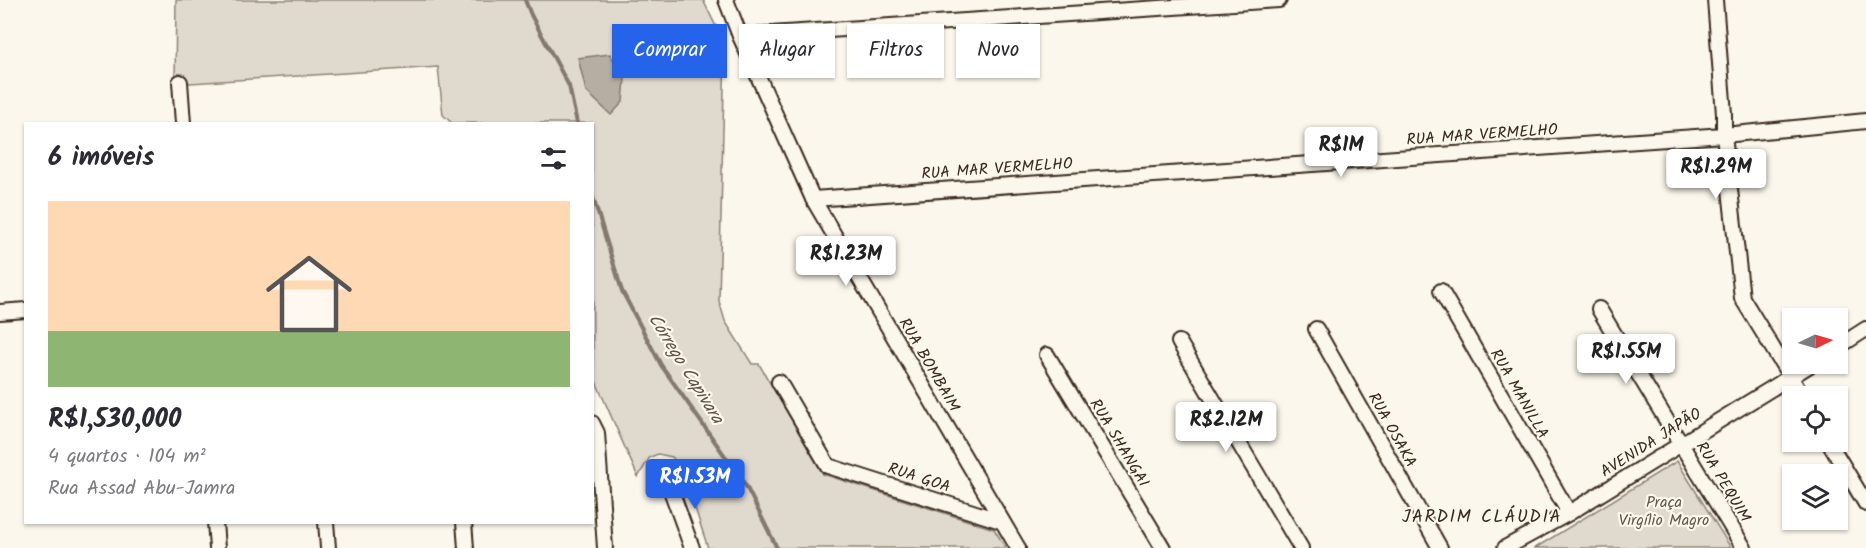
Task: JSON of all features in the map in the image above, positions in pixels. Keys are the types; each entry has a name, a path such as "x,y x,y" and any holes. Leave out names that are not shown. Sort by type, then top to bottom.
{"street":[{"name":"RUA BOMBAIM","path":"726,0 739,33"},
{"path":"835,30 1280,0"},
{"path":"1715,0 1724,135 1742,298 1796,386"},
{"name":"RUA BOMBAIM","path":"759,78 813,199 1018,548"},
{"path":"180,82 183,122"},
{"name":"RUA MAR VERMELHO","path":"813,199 1724,135 1866,121"},
{"name":"RUA MANILLA","path":"1441,291 1569,513"},
{"name":"RUA PEQUIM","path":"1599,309 1744,548"},
{"path":"0,312 24,310"},
{"name":"RUA OSAKA","path":"1316,329 1440,548"},
{"path":"1848,341 1866,329"},
{"path":"1179,342 1301,548"},
{"name":"RUA SHANGAI","path":"1047,354 1162,548"},
{"name":"AVENIDA JAPÃO","path":"1511,546 1796,374"},
{"name":"RUA GOA","path":"779,382 828,466 1001,521"},
{"path":"594,427 597,433 605,548"},
{"path":"1835,452 1866,504"},
{"path":"668,482 692,548"},
{"path":"215,524 217,548"},
{"path":"326,524 328,548"},
{"path":"464,524 466,548"}],"green space":[{"path":"176,0 703,0 715,24 612,24 612,78 724,78 719,301 725,321 752,364 759,364 823,474 994,529 1006,548 708,548 682,468 672,457 658,454 650,457 638,477 594,377 594,122 451,122 443,115 438,67 175,84"},
{"name":"Praça Virgílio Magro","path":"1677,461 1731,548 1535,548"}],"shaded area":[{"path":"610,54 612,78 625,79 623,102 611,115 586,91 578,58"}],"waterway":[{"name":"Córrego Capivara","path":"525,0 569,86 577,122"},
{"name":"Córrego Capivara","path":"594,200 622,291 661,365 746,486 777,548"}],"district":[{"name":"JARDIM CLÁUDIA","path":"1482,517"}]}
